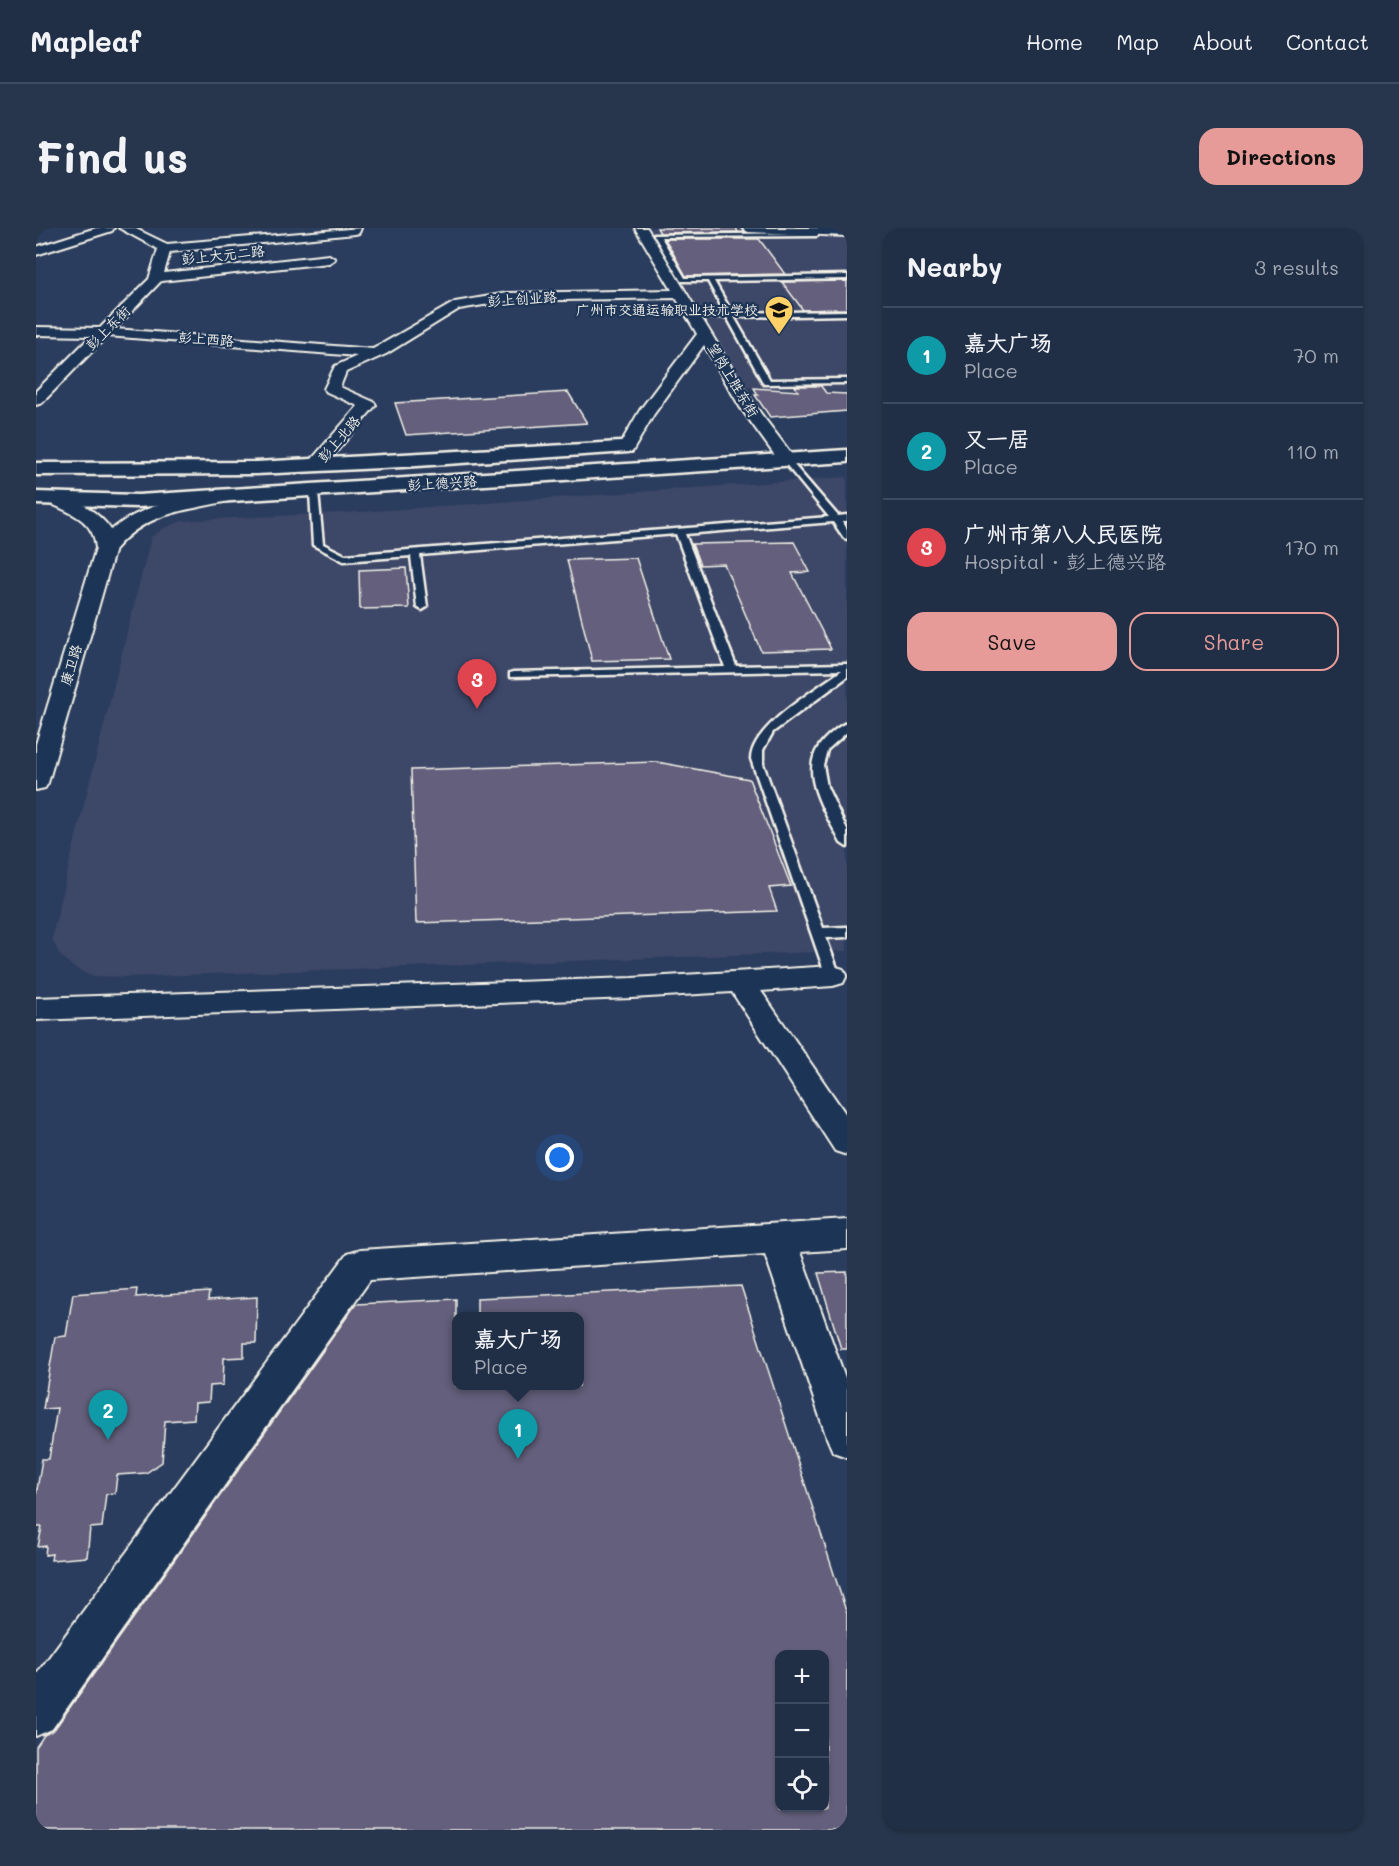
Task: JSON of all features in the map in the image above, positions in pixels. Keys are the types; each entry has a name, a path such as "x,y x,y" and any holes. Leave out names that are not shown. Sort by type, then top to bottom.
{"street":[{"path":"36,251 108,228"},
{"path":"125,228 161,243 185,248 355,229"},
{"name":"望岗上胜东街","path":"640,228 770,439 787,460"},
{"path":"748,228 847,232"},
{"name":"彭上大元二路","path":"156,278 329,259 311,235"},
{"name":"彭上东街","path":"36,400 156,278 161,243"},
{"name":"彭上创业路","path":"376,354 455,306 508,297 681,294"},
{"name":"彭上西路","path":"36,331 105,332 376,354"},
{"path":"635,447 646,413 705,334"},
{"name":"彭上北路","path":"314,467 368,405 332,389 340,369 376,354"},
{"path":"746,440 792,437"},
{"name":"彭上德兴路","path":"36,469 137,472 314,467 635,447"},
{"name":"彭上德兴路","path":"46,499 138,501 222,497 847,456"},
{"path":"106,548 116,533 137,519 167,508 222,497"},
{"path":"46,499 86,514 101,526 106,539 106,548"},
{"name":"康卫路","path":"36,783 106,548"},
{"path":"36,1009 740,982 833,976"},
{"path":"740,982 847,1142"},
{"path":"36,1713 360,1265 847,1234"},
{"path":"777,1237 847,1437"}],"lane":[{"path":"832,234 657,235 683,280 847,277"},
{"path":"710,280 767,382 847,381"},
{"path":"694,316 847,313"},
{"path":"787,460 836,519 847,536"},
{"path":"314,492 318,545 344,558 847,518"},
{"path":"679,531 731,668"},
{"path":"415,552 422,607"},
{"path":"514,675 847,667"},
{"path":"833,976 757,764 756,754 759,742 769,730 847,672"},
{"path":"847,726 826,745 819,754 816,764 818,777 847,843"},
{"path":"818,933 847,932"}],"shaded area":[{"name":"广州市交通运输职业技术学校","path":"648,228 738,228 847,234 847,392 742,387"},
{"path":"847,477 847,951 127,977 91,976 73,967 59,954 52,938 65,881 151,537 164,528 182,521 360,512"}],"building":[{"path":"657,228 736,228 738,232 660,233"},
{"path":"665,239 759,239 785,274 686,276"},
{"path":"847,281 847,309 803,310 782,282"},
{"path":"795,386 821,386 826,393 847,394 847,411 770,417 755,395 758,395 754,388 798,391"},
{"path":"568,392 587,423 406,435 395,403"},
{"path":"794,542 810,572 792,573 831,649 761,651 724,564 700,565 692,544"},
{"path":"636,558 669,659 592,661 567,560"},
{"path":"406,568 409,608 360,609 359,570"},
{"path":"657,762 749,779 791,886 769,888 777,911 416,923 411,770"},
{"path":"847,1272 847,1349 841,1349 818,1273"},
{"path":"741,1286 847,1614 847,1830 36,1830 36,1747 44,1735 54,1730 356,1304 456,1299 456,1312 452,1312 452,1390 584,1390 584,1312 477,1312 477,1298"},
{"path":"137,1289 136,1297 209,1292 208,1300 257,1297 256,1343 244,1343 244,1357 224,1358 223,1385 210,1386 209,1402 195,1403 194,1419 165,1421 162,1462 146,1473 117,1475 115,1493 106,1494 102,1527 90,1528 87,1557 51,1560 52,1554 45,1555 46,1546 38,1547 42,1527 36,1527 36,1496 42,1459 49,1459 57,1408 43,1409 55,1337 66,1336 73,1294"}],"place":[{"name":"广州市交通运输职业技术学校","path":"779,336"},
{"name":"广州市第八人民医院","path":"477,709"},
{"name":"又一居","path":"108,1440"},
{"name":"嘉大广场","path":"518,1459"}]}
